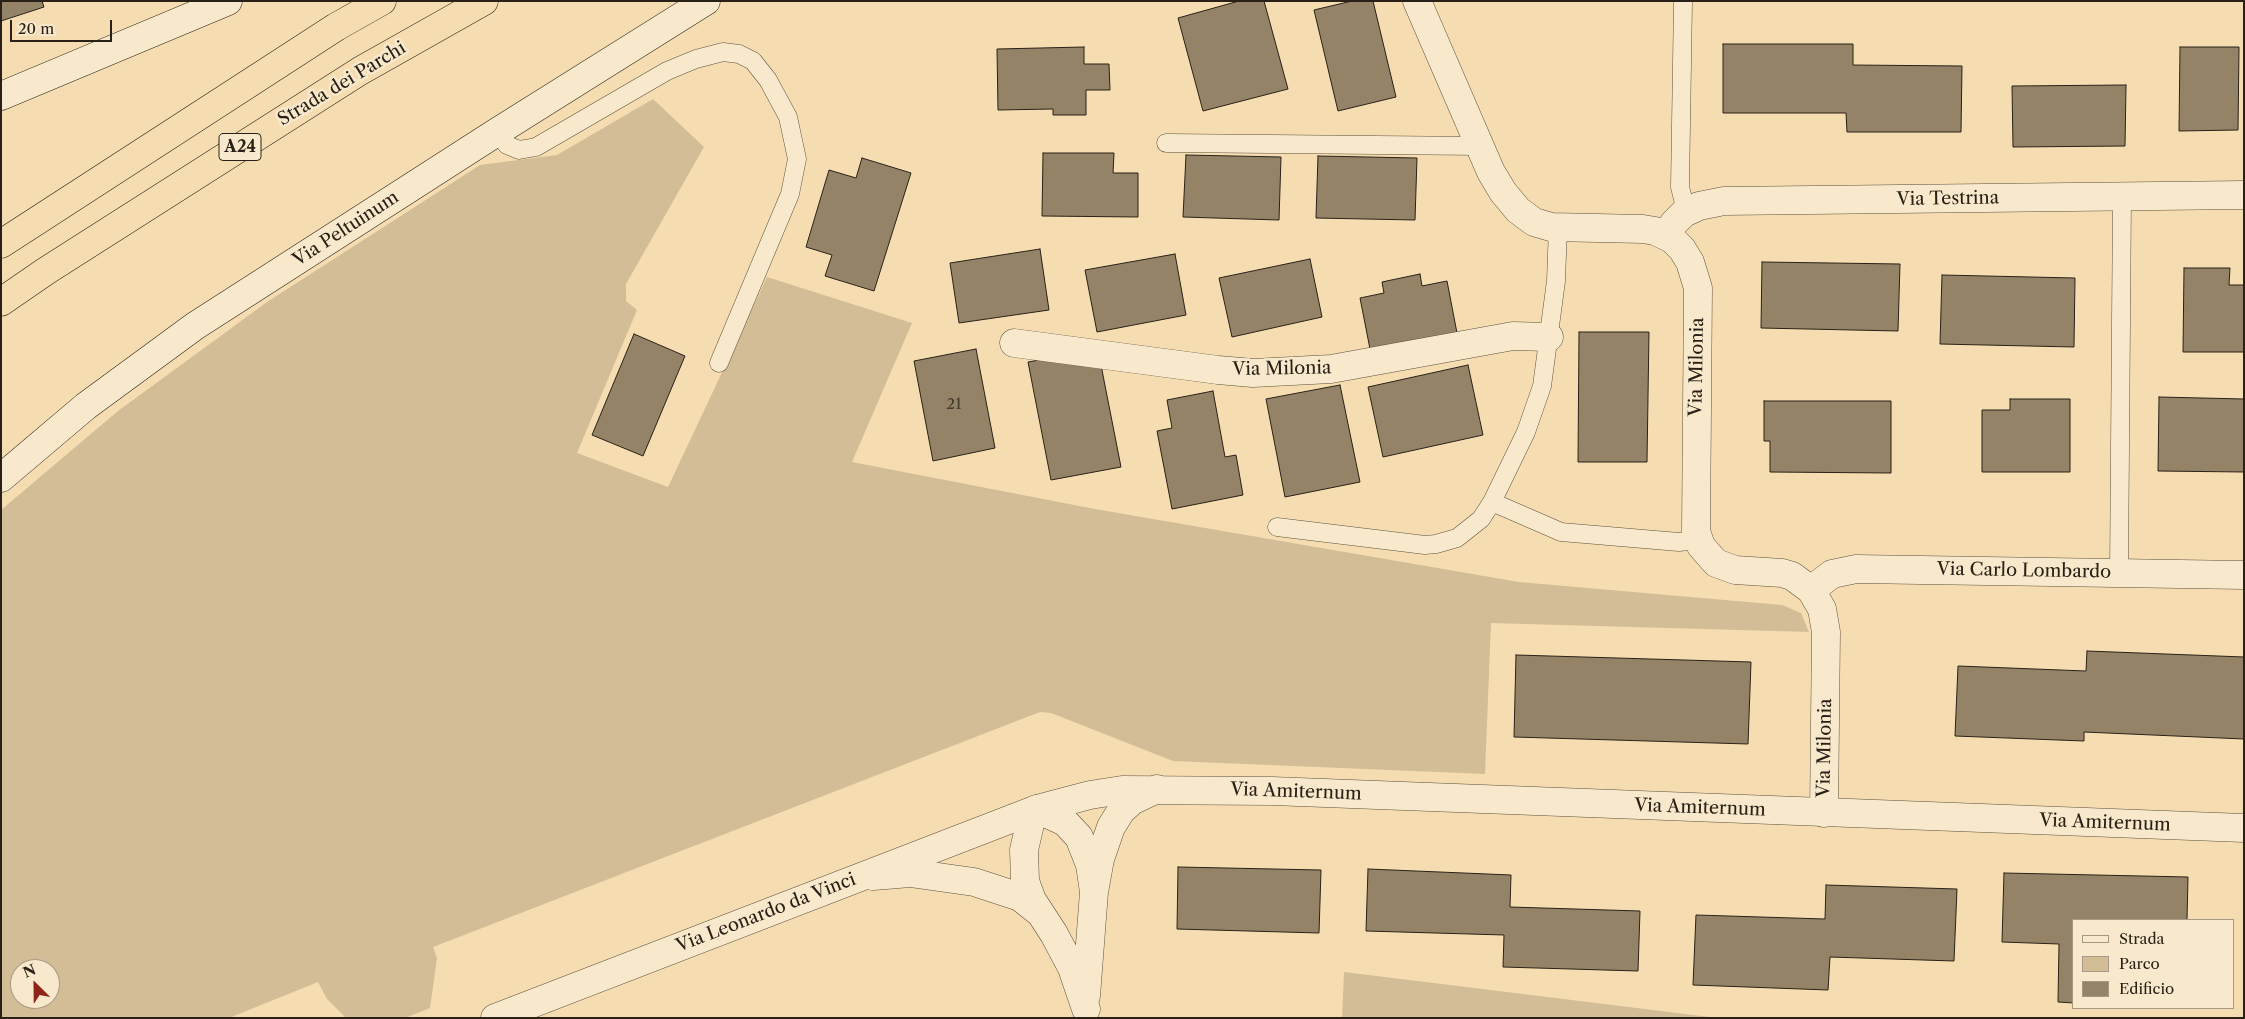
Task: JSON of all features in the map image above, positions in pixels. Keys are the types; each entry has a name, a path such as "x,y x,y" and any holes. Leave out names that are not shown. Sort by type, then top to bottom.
{"highway":[{"name":"A24","path":"1,244 336,27 382,1"},
{"name":"Strada dei Parchi","path":"1,302 46,271 360,71 484,1"}],"street":[{"path":"1,96 228,1"},
{"name":"Via Peltuinum","path":"1,478 86,406 195,326 497,132 706,1"},
{"name":"Via Milonia","path":"1417,1 1499,186 1518,210 1534,222 1558,228 1649,229 1666,236 1682,249 1694,269 1698,288 1695,522 1698,540 1710,558 1725,568 1782,573 1801,581 1811,590 1822,610 1826,632 1824,812"},
{"name":"Via Testrina","path":"1666,236 1679,217 1688,211 1707,204 1724,201 2244,195"},
{"name":"Via Milonia","path":"1014,343 1253,373 1331,369 1513,336 1549,337"},
{"name":"Via Carlo Lombardo","path":"1811,590 1832,574 1856,569 2244,575"},
{"name":"Via Amiternum","path":"1085,1013 1094,892 1100,859 1115,820 1121,811 1132,801 1157,789"},
{"name":"Via Amiternum","path":"1085,1013 1072,968 1028,892 1024,871 1026,840 1037,808 1106,792 1157,789 1272,791 2244,828"},
{"path":"1037,808 1060,818 1079,837 1090,865 1094,892"},
{"name":"Via Leonardo da Vinci","path":"495,1018 1037,808"},
{"path":"850,880 901,873 957,878 998,888 1020,897 1042,916"}],"lane":[{"path":"1682,1 1680,187 1682,200 1688,211"},
{"path":"497,132 507,145 513,148 519,150 536,148 666,71 723,52 739,54 752,61 768,80 788,118 797,159 790,194 719,364"},
{"path":"1166,143 1480,146"},
{"path":"2119,572 2122,197"},
{"path":"1277,527 1413,545 1436,544 1457,538 1474,527 1492,502 1532,420 1542,386 1556,281 1558,228"},
{"path":"1492,502 1561,532 1679,542 1698,540"}],"green space":[{"path":"653,99 704,147 626,284 626,301 637,310 577,453 668,487 767,277 912,323 852,462 1095,509 1519,582 1782,605 1801,613 1809,632 1491,623 1485,774 1173,761 1051,713 1040,712 433,947 437,958 430,1008 405,1018 346,1018 327,999 318,982 229,1018 1,1018 1,510 118,411 267,302 480,165 557,155"},
{"path":"1344,972 1718,1018 1342,1018"}],"building":[{"path":"1,1 42,1 44,7 1,21"},
{"path":"1239,1 1264,1 1288,89 1203,111 1178,18"},
{"path":"1352,1 1373,1 1396,97 1338,111 1314,10"},
{"path":"1723,44 1853,44 1853,65 1962,66 1961,132 1847,132 1846,113 1723,113"},
{"path":"1084,47 1084,64 1109,64 1110,90 1086,90 1086,115 1053,115 1053,109 998,110 997,49"},
{"path":"2180,47 2239,47 2238,130 2179,131"},
{"path":"2126,85 2125,146 2013,147 2012,86"},
{"path":"1043,153 1114,153 1113,173 1138,173 1138,217 1042,216"},
{"path":"1186,155 1281,157 1279,220 1183,217"},
{"path":"1318,156 1417,158 1415,220 1316,218"},
{"path":"862,158 911,173 874,291 825,276 832,255 806,247 829,170 856,178"},
{"path":"1040,249 1049,310 959,323 950,263"},
{"path":"1175,254 1186,315 1097,332 1085,270"},
{"path":"1310,259 1322,317 1232,337 1219,278"},
{"path":"1762,262 1900,264 1898,331 1761,328"},
{"path":"2184,268 2230,268 2229,285 2244,285 2244,352 2183,352"},
{"path":"1420,274 1422,286 1447,281 1457,333 1370,349 1360,298 1384,293 1382,282"},
{"path":"1942,275 2075,278 2074,347 1940,344"},
{"path":"1579,332 1649,332 1647,462 1578,462"},
{"path":"634,334 685,356 643,456 592,435"},
{"path":"976,349 995,448 933,461 914,361"},
{"path":"1073,354 1100,360 1121,467 1051,480 1028,362"},
{"path":"1468,365 1483,435 1383,457 1368,387"},
{"path":"1340,385 1360,482 1285,497 1266,399"},
{"path":"1213,391 1225,457 1236,455 1243,495 1172,509 1157,431 1172,428 1167,400"},
{"path":"2159,397 2244,399 2244,472 2158,471"},
{"path":"2010,399 2070,399 2070,472 1982,472 1982,410 2010,410"},
{"path":"1764,401 1891,401 1891,473 1770,472 1770,441 1764,441"},
{"path":"2087,651 2244,657 2244,739 2084,732 2084,741 1955,736 1958,666 2086,671"},
{"path":"1516,655 1751,662 1748,744 1514,737"},
{"path":"1178,867 1321,870 1319,933 1177,929"},
{"path":"1368,869 1511,875 1510,907 1640,911 1638,971 1503,967 1504,935 1366,931"},
{"path":"2004,873 2188,877 2187,919 2072,919 2072,1003 2058,1002 2059,944 2002,942"},
{"path":"1826,885 1957,889 1954,961 1830,957 1828,990 1693,985 1696,915 1825,919"}]}
